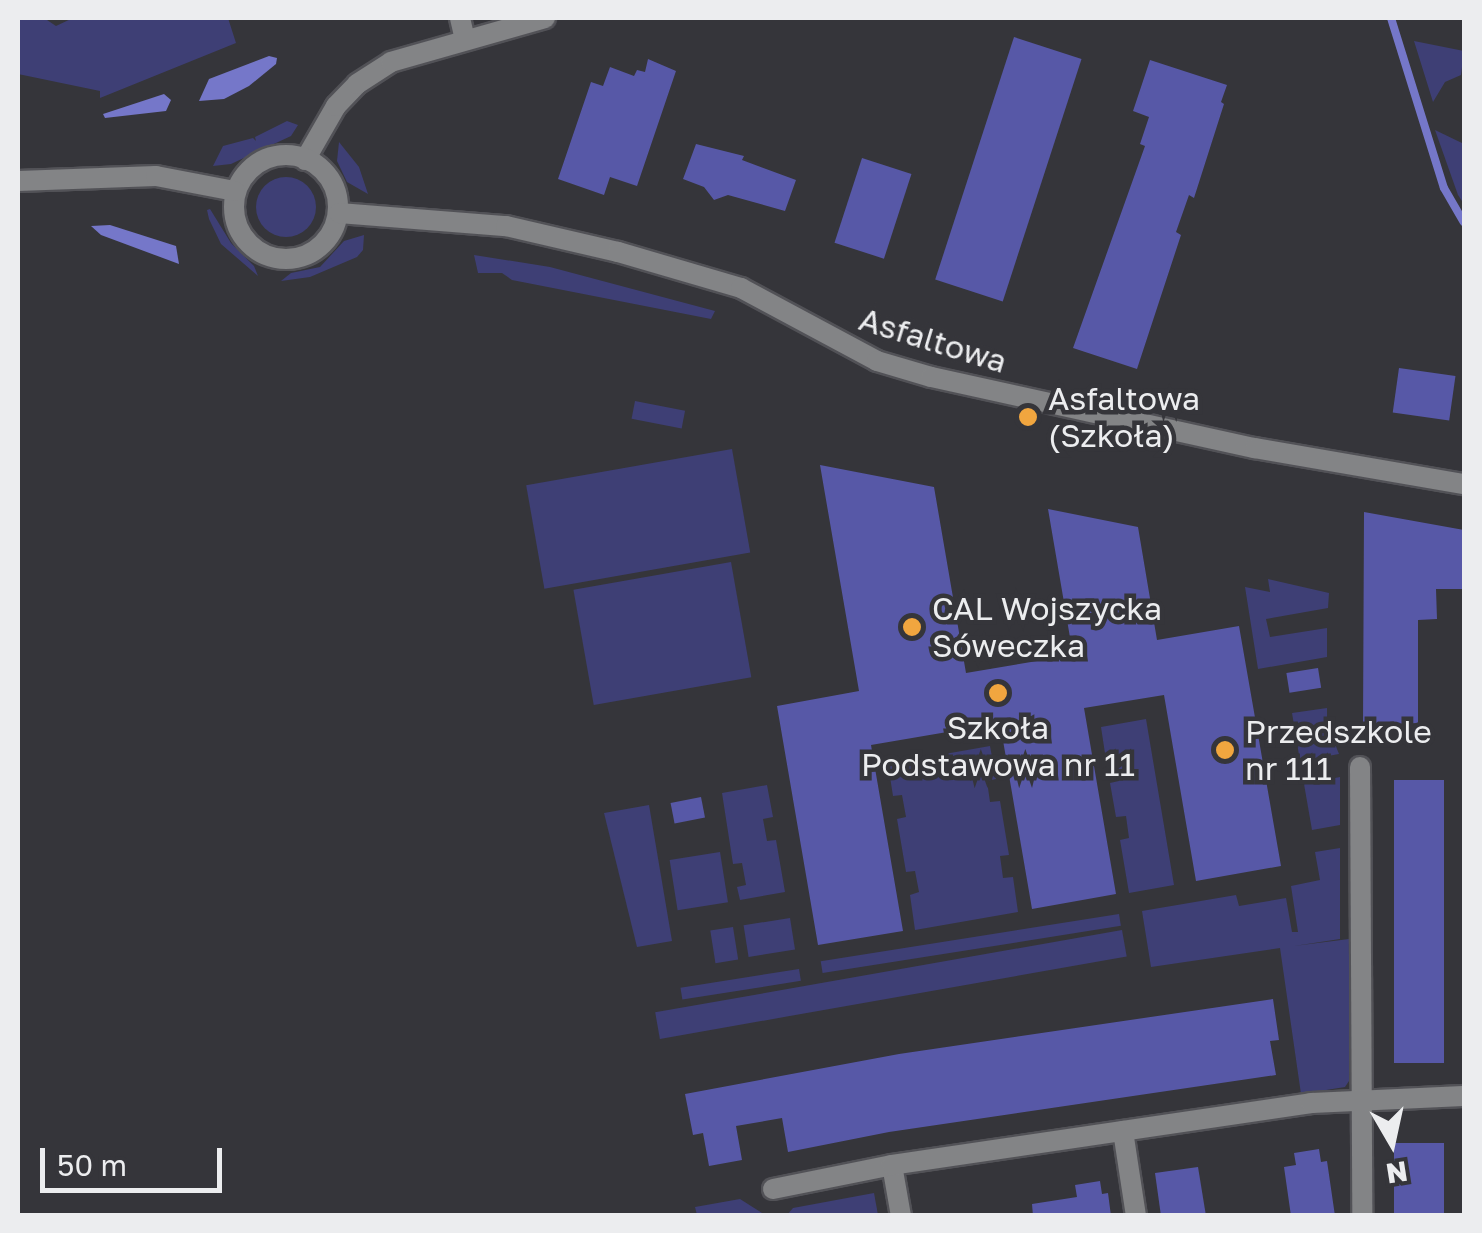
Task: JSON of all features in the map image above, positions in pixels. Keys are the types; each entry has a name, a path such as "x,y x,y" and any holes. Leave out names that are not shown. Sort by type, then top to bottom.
{"street":[{"path":"306,160 326,120 357,84 391,62 462,28 545,18"},
{"path":"278,156 306,160 326,174 335,189 339,213 329,238 317,249 302,256 274,257 256,249 244,237 237,222 236,191 262,162 278,156"},
{"path":"18,181 156,176 236,191"},
{"name":"Asfaltowa","path":"339,213 506,226 618,252 741,288 877,361 931,377 1255,448 1464,484"},
{"path":"1360,768 1362,1216"},
{"path":"773,1188 892,1165 1123,1131 1359,1100 1464,1096"},
{"path":"1123,1131 1136,1216"},
{"path":"892,1165 901,1216"}],"shaded area":[{"path":"18,18 44,18 56,26 73,18 228,18 236,43 100,98 100,91 18,74"},
{"path":"1414,41 1464,51 1461,75 1445,82 1433,102"},
{"path":"287,121 298,125 291,136 231,164 213,166 223,146 253,138 256,141 255,137"},
{"path":"1435,130 1464,144 1464,204 1458,195"},
{"path":"339,142 359,167 368,194 347,182 337,161"},
{"path":"286,177 307,186 316,207 307,228 286,237 265,228 256,207 265,186"},
{"path":"210,209 258,276 221,244 209,219"},
{"path":"364,235 363,250 357,257 310,277 281,281 291,273 320,267 344,241"},
{"path":"474,255 550,267 715,311 711,319 512,280 502,273 478,273"},
{"path":"635,401 685,411 682,428 632,419"},
{"path":"732,449 750,552 544,589 526,485"},
{"path":"731,562 751,677 594,705 573,590"},
{"path":"1268,579 1329,593 1328,608 1266,619 1270,637 1327,628 1327,657 1258,669 1245,587 1270,592"},
{"path":"1327,708 1327,724 1339,754 1300,761 1292,713"},
{"path":"1146,719 1174,885 1129,893 1120,840 1129,838 1126,816 1116,817 1110,783 1119,781 1116,759 1106,760 1101,727"},
{"path":"990,746 996,779 987,781 990,802 1000,801 1009,855 1000,856 1003,878 1013,877 1018,912 915,930 910,895 919,892 915,871 906,872 897,819 906,817 902,795 893,796 888,764"},
{"path":"1340,777 1340,825 1312,830 1304,784"},
{"path":"767,785 773,817 763,819 767,841 776,840 785,892 740,900 737,887 746,885 742,863 733,864 722,793"},
{"path":"649,805 672,941 637,947 604,813"},
{"path":"1340,848 1340,939 1294,946 1349,939 1349,1081 1345,1087 1301,1094 1280,948 1151,967 1142,911 1236,895 1239,906 1286,898 1292,932 1298,932 1291,886 1320,880 1315,852"},
{"path":"720,852 728,902 678,910 670,860"},
{"path":"1119,914 1121,926 823,973 821,961"},
{"path":"790,918 795,950 749,957 744,925"},
{"path":"733,927 738,960 715,963 710,931"},
{"path":"1122,930 1127,957 660,1039 655,1012"},
{"path":"799,969 801,981 682,1000 680,988"},
{"path":"874,1193 878,1215 787,1215 793,1208"},
{"path":"740,1199 765,1215 697,1215 695,1207"}],"water":[{"path":"269,56 277,58 276,64 249,86 224,99 199,101 209,79"},
{"path":"164,94 171,100 166,111 105,118 103,114"},
{"path":"110,225 176,246 179,264 101,235 91,226"}],"building":[{"path":"1014,37 1082,59 1003,301 935,280"},
{"path":"648,59 676,71 637,186 610,177 604,195 558,179 591,82 603,86 610,67 634,76 637,70 645,72"},
{"path":"1150,60 1227,85 1194,198 1189,195 1176,232 1181,235 1137,369 1073,348 1145,146 1140,144 1149,117 1133,111"},
{"path":"696,144 744,156 742,160 796,180 785,211 728,195 714,200 704,187 683,179"},
{"path":"862,158 911,174 884,259 834,243"},
{"path":"1399,368 1455,376 1449,420 1393,413"},
{"path":"820,465 934,487 966,673 1073,655 1048,509 1138,527 1157,640 1239,626 1281,866 1196,881 1164,695 1084,708 1116,894 1032,909 1000,723 871,745 903,931 818,945 777,706 859,691"},
{"path":"1364,512 1464,530 1464,589 1436,589 1437,619 1418,620 1418,723 1363,725"},
{"path":"1318,668 1321,688 1290,693 1286,673"},
{"path":"1394,780 1444,780 1444,1063 1394,1063"},
{"path":"701,797 705,818 675,824 671,803"},
{"path":"1273,999 1279,1040 1270,1041 1276,1075 889,1132 788,1152 782,1118 736,1126 742,1160 709,1166 703,1133 693,1135 685,1094 899,1054"},
{"path":"1394,1143 1444,1143 1444,1216 1394,1216"},
{"path":"1319,1149 1321,1162 1327,1161 1335,1216 1291,1216 1284,1167 1296,1165 1294,1153"},
{"path":"1198,1167 1206,1216 1161,1216 1155,1173"},
{"path":"1100,1181 1102,1194 1108,1193 1111,1216 1033,1216 1032,1204 1077,1197 1075,1185"}],"waterway":[{"path":"1391,18 1444,188 1464,222"}],"place":[{"name":"Asfaltowa (Szkoła)","path":"1028,417"},
{"name":"CAL Wojszycka Sóweczka","path":"912,627"},
{"name":"Szkoła Podstawowa nr 11","path":"998,693"},
{"name":"Przedszkole nr 111","path":"1225,750"}]}
